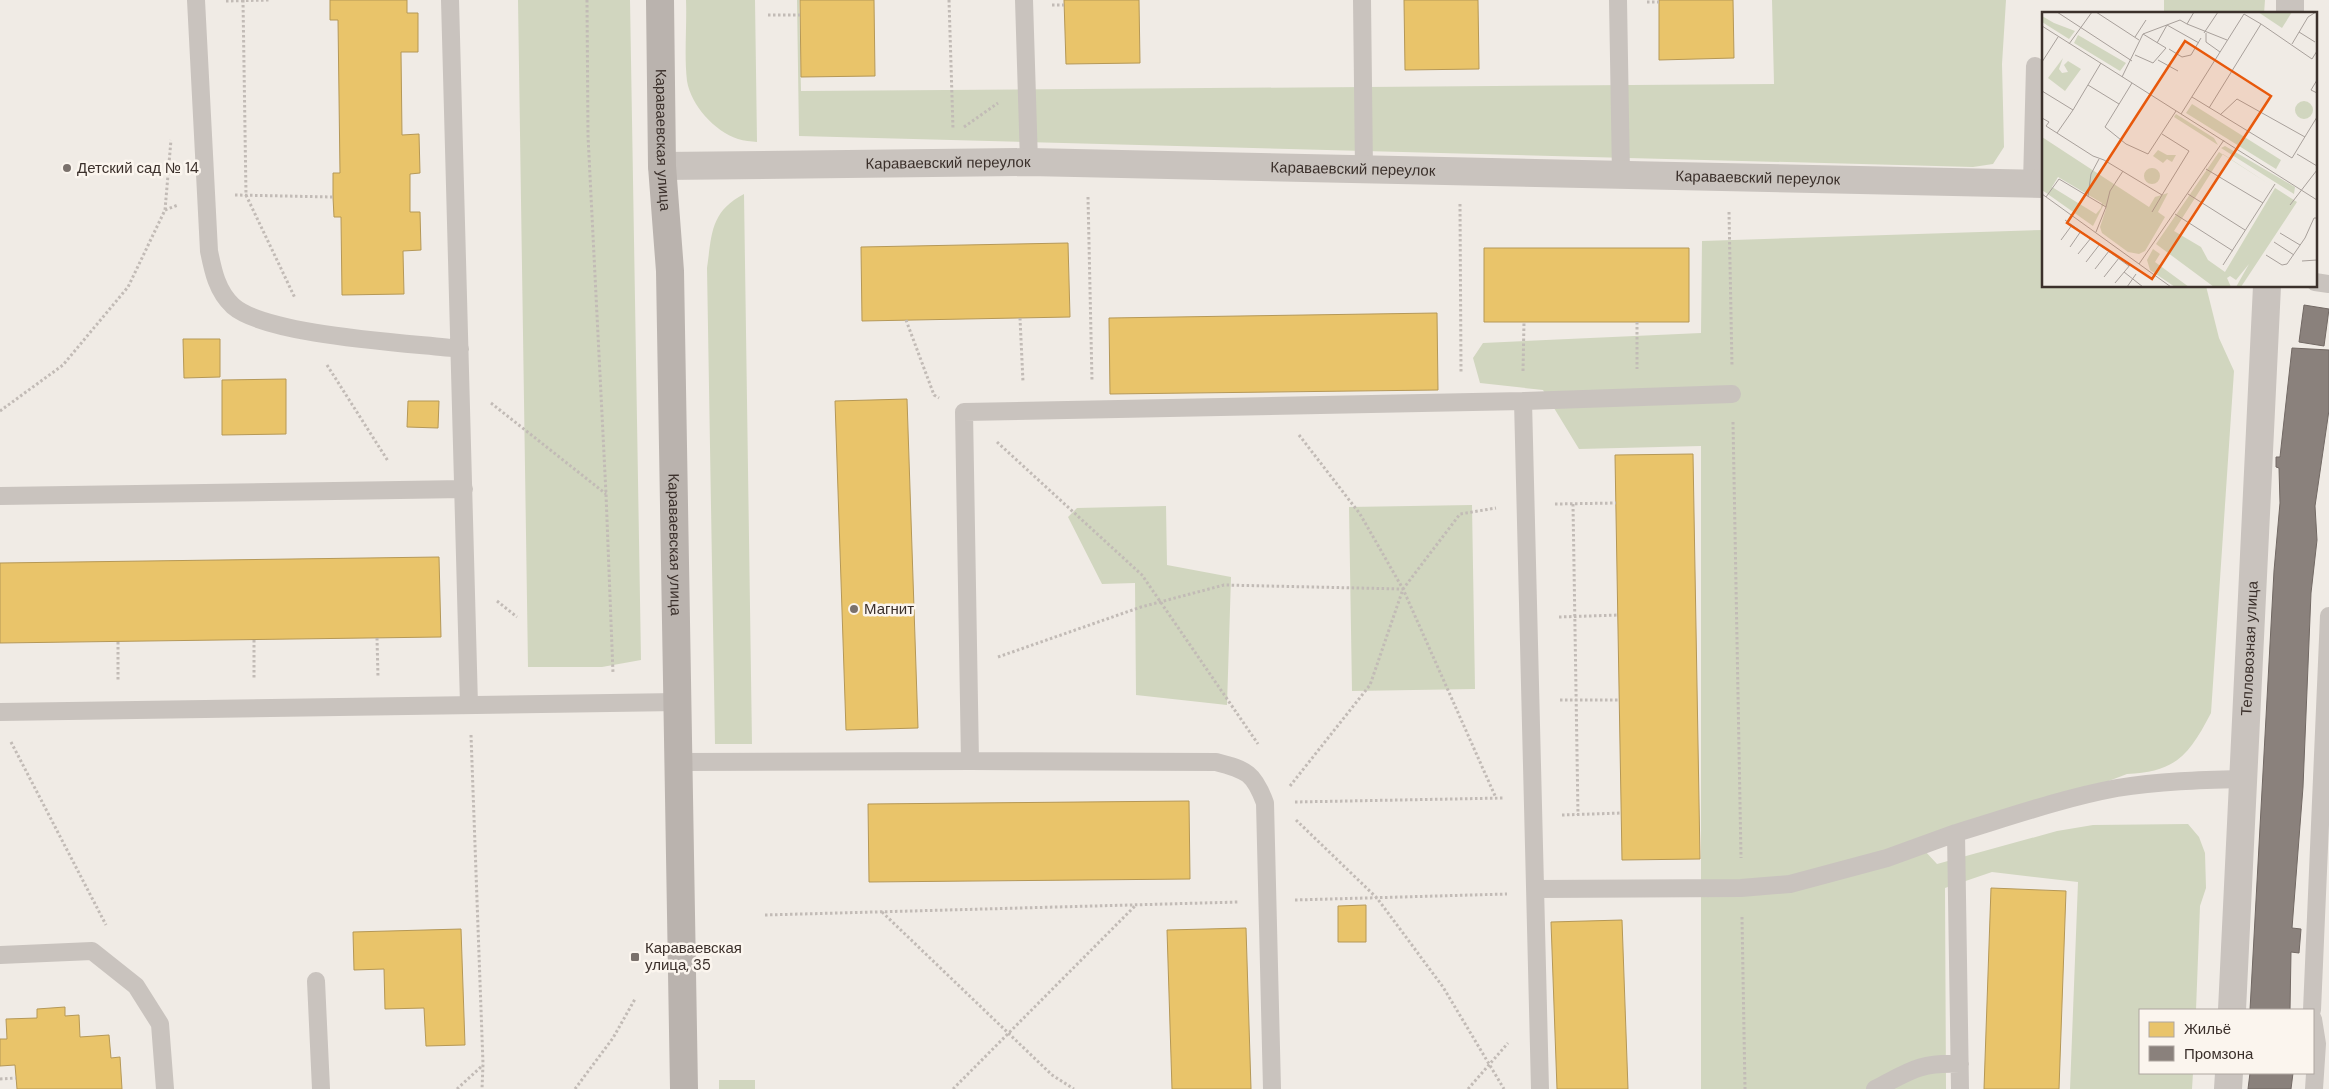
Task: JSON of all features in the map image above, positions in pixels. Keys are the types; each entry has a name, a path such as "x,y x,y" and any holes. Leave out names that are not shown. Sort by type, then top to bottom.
{"street":[{"name":"Караваевская улица","path":"660,0 662,166 670,271 684,1089"},
{"name":"Караваевский переулок","path":"662,166 1030,162 2037,184"},
{"name":"Тепловозная улица","path":"2232,1009 2267,288"},
{"path":"2228,1089 2229,1074"}],"lane":[{"path":"450,0 470,705"},
{"path":"1024,0 1030,162"},
{"path":"1362,0 1364,170"},
{"path":"1618,0 1621,175"},
{"path":"196,1 208,251 216,283 233,306 255,319 310,332 460,349"},
{"path":"2035,66 2037,184"},
{"path":"2316,282 2329,284"},
{"path":"970,761 964,412 1523,401 1732,394"},
{"path":"1523,401 1540,1089"},
{"path":"0,496 464,489"},
{"path":"2312,1009 2322,913 2329,616"},
{"path":"0,712 678,702"},
{"path":"679,762 1216,762 1238,768 1257,781 1271,803 1268,901 1272,1089"},
{"path":"1536,889 1741,888 1790,884 1887,858 1956,833 2054,804 2117,788 2177,781 2243,779"},
{"path":"1956,833 1960,1089"},
{"path":"0,955 92,950 136,986 160,1024 165,1089"},
{"path":"316,981 321,1089"},
{"path":"2314,1089 2319,1027"},
{"path":"1875,1089 1914,1068 1934,1063 1960,1064"}],"path":[{"path":"242,0 246,195 319,352 407,491"},
{"path":"196,1 269,0"},
{"path":"587,0 588,136 613,673"},
{"path":"950,0 953,134 1027,82"},
{"path":"768,15 800,15"},
{"path":"0,412 63,365 128,287 164,210 172,130"},
{"path":"1088,164 1093,409"},
{"path":"1460,171 1462,402"},
{"path":"1729,177 1745,1089"},
{"path":"206,194 333,197"},
{"path":"1020,318 1025,411"},
{"path":"906,320 934,395 964,412 1142,575 1261,749"},
{"path":"1523,401 1524,322"},
{"path":"1637,322 1637,397"},
{"path":"461,378 606,494"},
{"path":"1277,406 1360,514 1403,589 1496,798"},
{"path":"1271,803 1370,685 1403,589 1460,514 1525,504 1616,503"},
{"path":"1573,504 1578,815"},
{"path":"968,668 1160,602 1224,585 1403,589"},
{"path":"1528,618 1618,615"},
{"path":"377,638 378,706"},
{"path":"254,640 255,708"},
{"path":"118,642 118,710"},
{"path":"1531,701 1619,700"},
{"path":"470,705 483,1064 482,1089"},
{"path":"5,735 109,930"},
{"path":"1271,803 1533,797"},
{"path":"1271,803 1377,898 1443,987 1504,1089"},
{"path":"1534,816 1621,813"},
{"path":"765,915 1525,894 1536,889"},
{"path":"953,1089 1135,906"},
{"path":"882,912 1052,1075 1074,1089"},
{"path":"575,1089 612,1038 635,1000"},
{"path":"1468,1089 1538,1012"},
{"path":"457,1089 483,1064"},
{"path":"0,1079 16,1078"}],"green space":[{"path":"518,0 630,0 641,660 602,667 528,667"},
{"path":"686,0 755,0 757,142 738,139 720,130 705,116 693,99 689,90 686,71"},
{"path":"797,0 799,0 801,91 1774,84 1772,0 2006,0 2002,64 2004,147 1993,164 1973,167 799,136"},
{"path":"2164,0 2265,0 2264,12 2164,12"},
{"path":"744,194 752,744 715,744 707,268 712,234 719,216 725,208"},
{"path":"2042,230 2042,288 2206,288 2219,338 2234,371 2211,713 2188,750 2169,765 2144,773 2127,774 1925,851 1937,864 2057,831 2093,825 2188,824 2199,837 2205,853 2206,888 2200,906 2196,1009 2139,1009 2139,1074 2193,1074 2192,1089 2070,1089 2078,882 1992,872 1945,888 1946,1089 1701,1089 1701,446 1579,449 1543,390 1480,383 1473,358 1483,343 1701,333 1702,241"},
{"path":"1472,505 1475,689 1352,691 1349,507"},
{"path":"1166,506 1167,565 1231,577 1227,705 1136,695 1135,583 1102,584 1068,517 1077,508"},
{"path":"719,1080 755,1080 755,1089 719,1089"}],"building: Жильё":[{"path":"330,0 407,0 407,13 418,13 418,52 401,52 402,135 419,134 420,173 410,174 410,212 420,212 421,250 403,251 404,294 342,295 341,217 334,217 333,197 333,173 340,173 338,20 330,20"},
{"path":"800,0 874,0 875,76 801,77"},
{"path":"1064,0 1139,0 1140,63 1066,64"},
{"path":"1404,0 1478,0 1479,69 1405,70"},
{"path":"1659,0 1733,0 1734,58 1659,60"},
{"path":"1068,243 1070,317 862,321 861,247"},
{"path":"1484,248 1689,248 1689,322 1484,322"},
{"path":"1437,313 1438,390 1110,394 1109,318"},
{"path":"183,339 220,339 220,377 184,378"},
{"path":"286,379 286,434 222,435 222,380"},
{"path":"907,399 918,728 846,730 835,401"},
{"path":"408,401 439,401 438,428 407,427"},
{"path":"1693,454 1700,859 1622,860 1615,455"},
{"path":"439,557 441,637 0,643 0,563"},
{"path":"1189,801 1190,879 869,882 868,804"},
{"path":"1991,888 2066,891 2059,1089 1984,1089"},
{"path":"1366,905 1366,942 1338,942 1338,906"},
{"path":"1622,920 1628,1089 1557,1089 1551,922"},
{"path":"1246,928 1251,1089 1172,1089 1167,930"},
{"path":"461,929 465,1045 426,1046 424,1008 385,1009 384,969 354,970 353,932"},
{"path":"65,1007 65,1016 79,1015 80,1037 109,1035 111,1058 120,1057 122,1089 17,1089 15,1065 0,1066 0,1039 7,1039 6,1019 37,1018 37,1009"}],"building: Промзона":[{"path":"2304,305 2329,309 2324,346 2299,342"},
{"path":"2292,348 2329,350 2329,410 2315,506 2317,540 2311,593 2303,787 2292,928 2301,929 2299,953 2291,952 2290,1009 2250,1009 2274,571 2280,503 2279,468 2276,467 2276,457 2280,457"},
{"path":"2250,1074 2293,1074 2291,1089 2248,1089"}],"place":[{"name":"Детский сад № 14","path":"67,168"},
{"name":"Магнит","path":"854,609"},
{"name":"Караваевская улица, 35","path":"635,957"}]}
